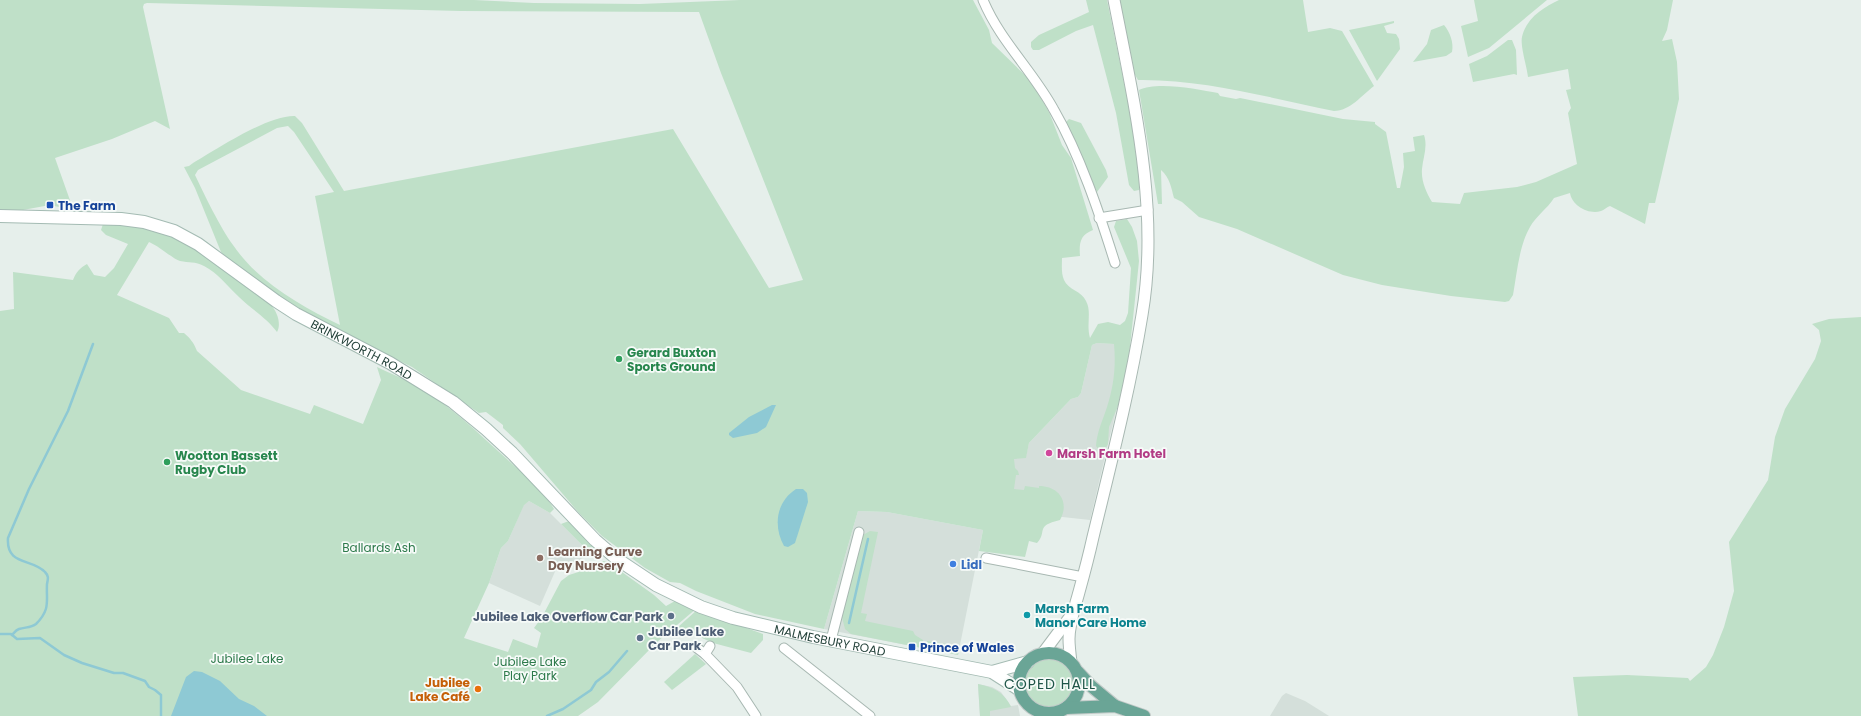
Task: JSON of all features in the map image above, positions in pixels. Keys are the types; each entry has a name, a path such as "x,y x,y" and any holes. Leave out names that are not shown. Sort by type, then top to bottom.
{"main road":[{"name":"BRINKWORTH ROAD","path":"0,216 132,220 157,225 174,231 198,244 296,314 390,363 453,402 486,428 512,453 581,528 606,550 635,572 673,594"},
{"name":"MALMESBURY ROAD","path":"673,594 701,607 733,618 831,640 992,672"},
{"path":"992,672 1028,662 1043,653 1058,654 1075,667 1091,686 1115,706 1144,716"},
{"path":"1024,716 1020,675 1028,662"},
{"path":"1066,708 1073,701 1078,692 1080,682 1075,667"},
{"path":"992,672 1022,695 1035,710 1047,715 1066,708 1115,706"}],"street":[{"path":"983,0 995,25 1057,114 1076,154 1115,263"},
{"path":"1075,667 1069,637 1073,613 1121,418 1142,315 1149,245 1148,210 1134,106 1114,0"},
{"path":"1099,218 1148,210"},
{"path":"831,640 859,532"},
{"path":"986,558 1083,577"},
{"path":"1043,653 1073,613"},
{"path":"710,646 701,651 737,687 756,716"},
{"path":"784,648 870,716"}],"shaded area":[{"path":"1097,343 1117,344 1129,356 1090,520 1035,514 1010,490 1014,456 1026,456 1029,443 1071,399 1078,397 1081,393 1092,345"},
{"name":"Learning Curve Day Nursery","path":"529,501 550,513 590,553 576,562 557,567 540,606 489,583 501,548 508,541 524,504"},
{"path":"858,511 887,512 983,530 958,655 824,629"},
{"path":"978,684 992,687 1001,692 1011,706 1018,705 1020,716 980,716"},
{"path":"1286,693 1305,701 1329,716 1270,716 1282,696"}],"green space":[{"path":"0,0 474,0 534,3 640,4 740,0 973,0 989,30 992,43 1031,81 1049,112 1062,145 1071,158 1093,230 1085,234 1081,240 1080,256 1062,258 1062,272 1066,283 1084,298 1088,305 1090,338 1098,324 1108,322 1120,325 1125,321 1128,313 1131,268 1114,227 1116,221 1127,219 1132,227 1137,241 1139,261 1129,356 1118,406 1109,427 1108,444 1105,449 1099,450 1096,446 1099,430 1113,383 1115,368 1114,344 1097,343 1092,345 1081,393 1078,397 1071,399 1029,443 1026,458 1014,459 1015,468 1019,475 1016,475 1014,489 1024,490 1025,486 1039,488 1039,486 1052,489 1057,492 1061,496 1064,507 1060,520 1052,522 1044,527 1042,536 1037,543 1029,541 1025,557 979,551 983,530 887,512 858,511 824,629 755,614 696,591 680,583 670,582 645,568 602,536 579,513 520,444 503,428 503,425 486,412 479,413 412,367 320,322 282,298 227,258 221,252 195,188 184,167 189,166 257,127 284,117 295,116 302,123 344,191 673,129 769,288 803,280 721,73 699,12 461,11 147,3 144,4 143,7 170,129 155,121 112,139 55,158 72,206 77,211 50,205 23,210 0,210","holes":["288,126 294,132 334,192 315,196 340,325 310,310 281,292 268,282 243,258 228,238 195,175 198,170 277,128"]},
{"path":"1086,0 1107,0 1131,116 1140,186 1139,190 1134,191 1129,185 1116,113 1093,25 1076,31 1039,50 1033,50 1031,47 1031,42 1039,35 1089,12"},
{"path":"1119,0 1303,0 1308,32 1330,28 1342,31 1374,86 1356,102 1345,108 1334,111 1212,86 1138,80 1134,73"},
{"path":"1474,0 1547,0 1489,48 1468,57 1461,26 1478,21"},
{"path":"1559,0 1673,0 1667,30 1662,41 1672,39 1677,62 1679,99 1655,203 1649,203 1645,224 1610,206 1602,211 1596,212 1586,210 1574,202 1570,193 1554,198 1532,223 1526,234 1519,260 1513,295 1509,301 1505,302 1451,296 1382,285 1343,275 1237,229 1199,217 1182,202 1174,198 1168,179 1161,170 1162,204 1158,204 1139,90 1146,87 1156,86 1200,90 1218,93 1220,96 1236,99 1240,98 1343,119 1375,122 1375,124 1386,132 1397,188 1400,188 1404,167 1403,153 1415,151 1413,137 1424,135 1425,148 1422,178 1432,202 1460,204 1464,193 1517,187 1536,182 1577,164 1568,113 1571,108 1566,90 1571,89 1568,69 1528,77 1522,46 1522,37 1527,24 1536,14"},
{"path":"1394,21 1394,23 1384,26 1387,33 1396,34 1399,39 1400,49 1377,81 1349,30"},
{"path":"1444,25 1451,38 1452,52 1446,56 1413,62 1427,44 1431,30"},
{"path":"1508,40 1512,40 1516,50 1517,75 1514,74 1473,82 1469,64 1487,56"},
{"path":"1069,119 1081,123 1106,170 1108,177 1097,192 1065,123"},
{"path":"103,224 144,228 178,239 241,280 268,302 274,309 277,314 279,326 277,332 269,322 209,269 198,263 177,260 149,242 117,295 169,318 179,333 184,333 190,339 197,351 241,390 310,414 314,405 363,424 381,380 377,367 413,384 451,409 539,489 554,509 550,513 529,501 524,505 508,541 501,548 489,583 464,638 508,652 513,639 537,648 541,633 534,628 542,617 561,581 569,575 591,568 603,561 608,562 654,595 666,606 675,601 697,608 657,642 598,702 578,716 0,716 0,311 14,309 13,272 73,280 78,270 87,264 94,275 105,277 114,268 128,244 106,235 101,230"},
{"path":"1861,317 1861,716 1578,716 1573,677 1627,675 1688,678 1690,681 1706,667 1713,655 1724,627 1734,591 1729,542 1768,480 1775,437 1785,409 1815,359 1821,341 1819,330 1812,324 1829,319"},
{"path":"569,521 597,547 593,554 590,553 561,524"},
{"path":"870,531 878,532 861,613 867,614 865,621 913,631 915,635 923,640 922,648 851,634 845,629 842,617 860,539 863,535"},
{"path":"697,610 763,634 763,640 751,653 713,643 678,627"},
{"path":"927,641 960,646 958,655 926,648"},
{"path":"695,654 706,664 672,690 664,682"},
{"path":"1044,659 1054,659 1066,666 1073,678 1073,688 1066,700 1054,707 1044,707 1036,703 1029,696 1025,688 1025,678 1029,670 1036,663"},
{"path":"978,684 998,691 1011,707 990,711 990,716 980,716"}],"water":[{"path":"772,405 776,405 766,427 757,433 733,438 729,435 729,433 749,417"},
{"path":"796,489 803,489 807,493 808,502 795,543 788,547 784,546 778,530 778,515 784,501 789,494"},
{"name":"Jubilee Lake","path":"194,671 202,672 220,681 239,699 254,706 267,716 171,716 186,677"}],"waterway":[{"path":"12,635 18,629 30,627 41,619 47,605 48,578 46,573 40,568 15,557 8,547 8,538 29,489 68,411 93,344"},
{"path":"849,623 868,539"},
{"path":"0,634 11,634 17,639 40,638 64,655 82,663 114,673 123,673 145,681 149,687 161,695 161,716"},
{"path":"547,716 563,709 591,690 596,682 609,672 627,651"}],"place":[{"name":"The Farm","path":"50,205"},
{"name":"Gerard Buxton Sports Ground","path":"619,359"},
{"name":"Marsh Farm Hotel","path":"1049,453"},
{"name":"Wootton Bassett Rugby Club","path":"167,462"},
{"name":"Learning Curve Day Nursery","path":"540,558"},
{"name":"Lidl","path":"953,564"},
{"name":"Marsh Farm Manor Care Home","path":"1027,615"},
{"name":"Jubilee Lake Overflow Car Park","path":"671,616"},
{"name":"Jubilee Lake Car Park","path":"640,638"},
{"name":"Prince of Wales","path":"912,647"},
{"name":"Jubilee Lake Café","path":"478,689"}],"district":[{"name":"COPED HALL","path":"1050,684"}],"park label":[{"name":"Ballards Ash","path":"379,547"},
{"name":"Jubilee Lake Play Park","path":"530,668"}]}
